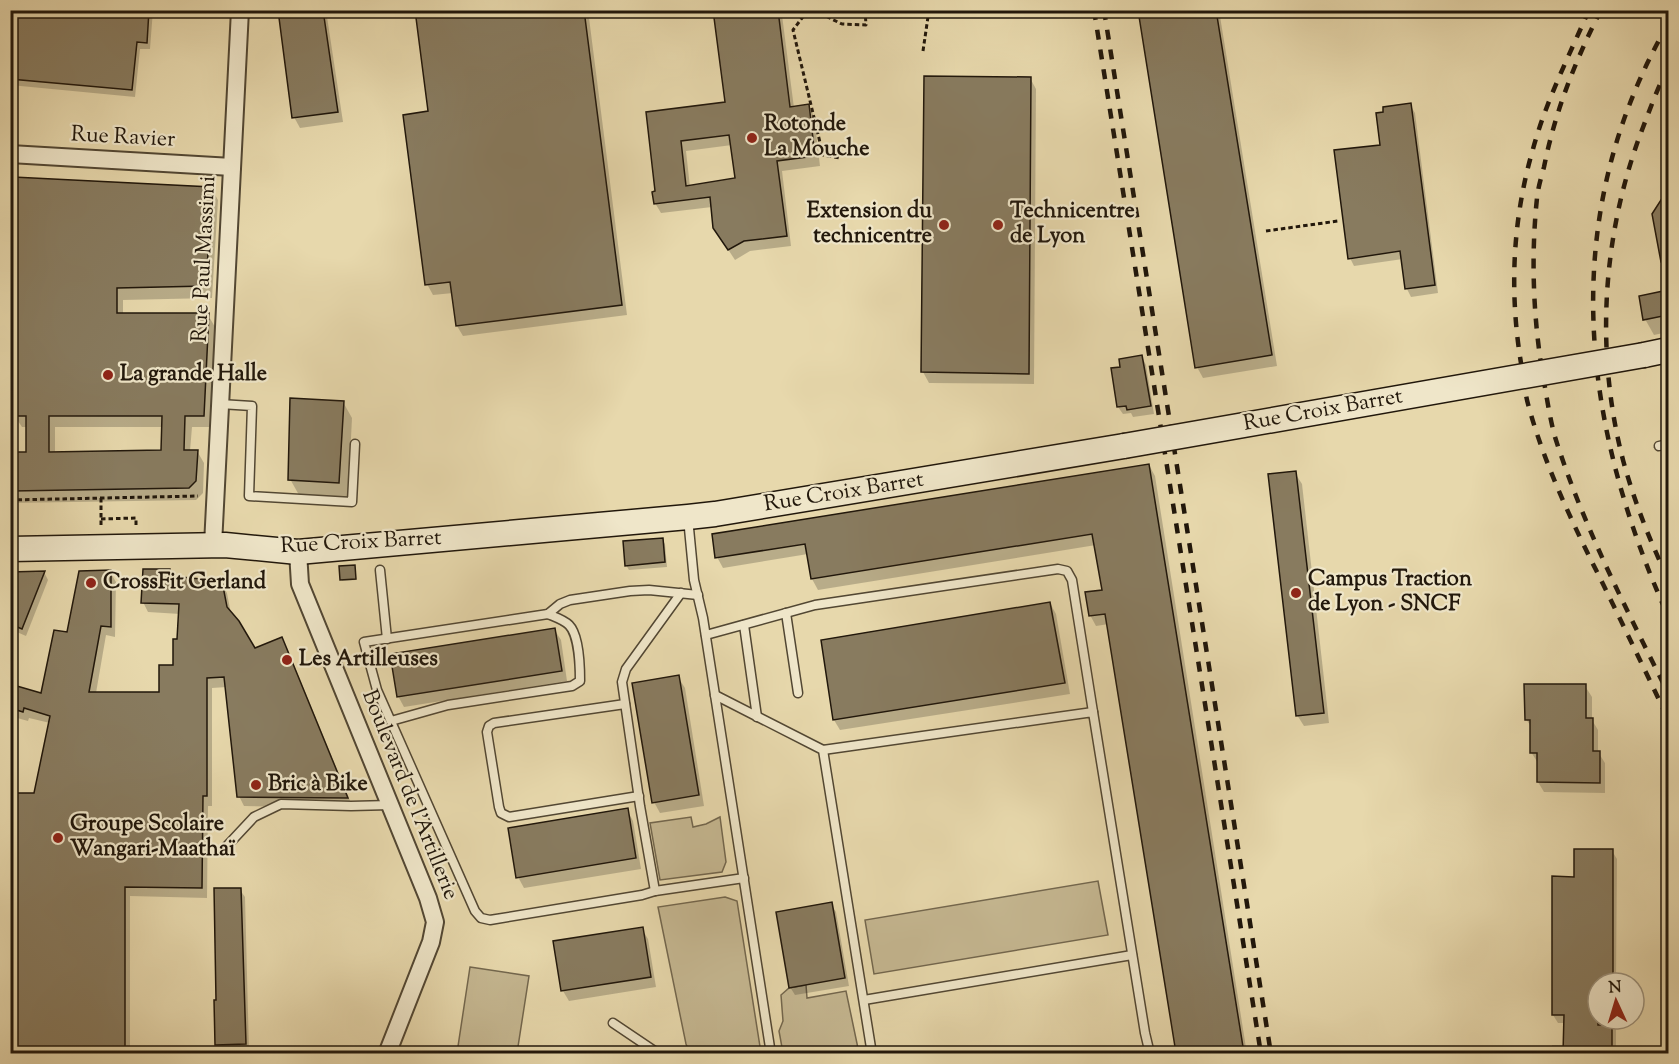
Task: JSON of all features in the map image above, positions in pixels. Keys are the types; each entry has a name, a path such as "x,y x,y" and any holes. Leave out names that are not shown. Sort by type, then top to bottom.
{"street":[{"name":"Rue Paul Massimi","path":"213,545 240,10"},
{"name":"Rue Ravier","path":"10,154 232,167"},
{"name":"Rue Croix Barret","path":"10,549 213,545 298,552 688,517 1124,446 1668,350"},
{"name":"Boulevard de l'Artillerie","path":"298,552 300,584 428,898 435,922 431,942 387,1053"}],"lane":[{"path":"220,404 252,406 249,496 352,502 356,444"},
{"path":"1659,446 1668,444"},
{"path":"688,517 694,580 706,634 771,1053"},
{"path":"706,634 815,605 1058,569 1067,571 1072,580 1132,955 1150,1053"},
{"path":"380,570 387,639"},
{"path":"698,595 649,590 570,600 560,604 549,614 364,642 377,690 481,918 490,920 744,878"},
{"path":"655,891 622,682 626,669 681,593"},
{"path":"786,613 798,693"},
{"path":"391,720 448,705 572,686 580,681 576,634 567,623 549,614"},
{"path":"744,625 757,717"},
{"path":"715,695 823,750 1093,712"},
{"path":"625,704 494,723 489,726 487,732 499,807 501,813 508,817 639,796"},
{"path":"823,750 872,1053"},
{"path":"225,848 255,817 281,804 390,805"},
{"path":"864,1000 1132,955"},
{"path":"613,1023 659,1053"}],"path":[{"path":"808,10 793,30 823,155 840,158"},
{"path":"813,10 842,24 866,26 865,10"},
{"path":"923,51 928,10"},
{"path":"1266,231 1338,221"},
{"path":"10,500 199,496"},
{"path":"101,498 101,532"},
{"path":"101,519 136,518 136,531"}],"shaded area":[{"path":"691,817 693,827 720,817 726,862 722,872 660,880 650,823"},
{"path":"1098,881 1108,935 874,974 865,920"},
{"path":"725,897 737,901 761,1053 690,1053 686,1044 658,907"},
{"path":"470,967 529,976 517,1053 457,1053"},
{"path":"806,985 807,998 846,991 859,1053 783,1053 779,1031 783,1021 781,995 789,988"}],"building":[{"path":"10,10 149,10 147,43 137,42 132,90 10,79"},
{"path":"278,10 323,10 338,112 292,118"},
{"path":"415,10 584,10 622,305 456,326 450,282 425,285 403,115 428,111"},
{"name":"Rotonde La Mouche","path":"713,10 778,10 790,107 809,104 815,156 777,161 787,236 744,241 728,250 713,228 710,197 654,204 652,192 655,191 646,112 725,102","holes":["729,135 735,178 686,186 681,141"]},
{"path":"1138,10 1216,10 1272,355 1195,368"},
{"path":"924,76 1031,77 1029,374 921,372"},
{"path":"1411,103 1435,285 1405,289 1400,251 1348,259 1334,150 1380,145 1376,113 1383,112 1383,107"},
{"path":"13,177 212,187 206,286 117,288 117,313 209,313 204,416 185,416 184,450 198,450 196,481 189,488 12,491 11,452 26,452 26,416 13,416 13,403 10,403 10,363 13,363","holes":["49,416 162,416 161,450 49,452"]},
{"path":"1668,189 1668,262 1661,262 1652,214"},
{"path":"1668,290 1668,315 1643,320 1639,296"},
{"path":"1142,355 1151,406 1127,410 1126,406 1117,407 1111,368 1120,367 1119,359"},
{"path":"290,398 344,401 339,483 288,480"},
{"path":"1149,464 1244,1053 1176,1053 1105,614 1089,616 1085,592 1102,590 1092,534 811,579 805,544 715,558 712,534"},
{"name":"Campus Traction de Lyon - SNCF","path":"1296,471 1324,713 1296,716 1268,474"},
{"path":"663,538 665,562 625,566 623,541"},
{"path":"355,565 356,579 340,580 339,566"},
{"path":"143,569 170,569 170,576 222,581 227,607 239,621 255,648 282,637 348,798 237,797 224,677 207,678 207,796 203,796 202,888 125,887 125,1053 10,1053 10,793 34,793 50,716 24,708 23,712 10,708 10,684 41,693 54,630 67,632 79,571 111,570 111,627 101,626 89,692 159,692 159,665 173,665 173,639 177,639 179,604 141,603"},
{"path":"45,571 22,629 10,624 10,572"},
{"path":"1050,602 1065,683 833,720 821,640"},
{"path":"555,628 562,671 397,697 390,654"},
{"path":"679,675 699,795 652,803 632,683"},
{"path":"1524,684 1586,684 1586,718 1593,718 1593,751 1600,751 1600,783 1537,782 1537,753 1530,753 1530,720 1525,720"},
{"path":"628,808 636,858 516,878 508,828"},
{"path":"1574,849 1613,849 1613,971 1586,971 1586,1031 1612,1031 1612,1053 1563,1053 1564,1015 1552,1015 1552,876 1574,877"},
{"path":"214,888 241,888 246,1044 215,1045"},
{"path":"832,902 845,978 789,988 776,912"},
{"path":"643,927 651,977 561,991 553,941"}],"railway":[{"path":"1094,10 1261,1054"},
{"path":"1104,10 1271,1054"},
{"path":"1589,10 1544,113 1526,176 1515,258 1515,314 1518,341 1528,404 1561,496 1668,719"},
{"path":"1601,10 1574,68 1560,107 1538,190 1534,263 1537,328 1551,420 1566,470 1607,567 1668,693"},
{"path":"1668,24 1633,97 1609,170 1596,244 1593,319 1600,393 1615,468 1638,542 1668,616"},
{"path":"1668,67 1642,130 1618,211 1611,252 1606,336 1614,419 1623,460 1643,521 1668,579"}],"place":[{"name":"Rotonde La Mouche","path":"752,138"},
{"name":"Extension du technicentre","path":"944,225"},
{"name":"Technicentre de Lyon","path":"998,225"},
{"name":"La grande Halle","path":"108,375"},
{"name":"CrossFit Gerland","path":"91,583"},
{"name":"Campus Traction de Lyon - SNCF","path":"1296,593"},
{"name":"Les Artilleuses","path":"287,660"},
{"name":"Bric à Bike","path":"256,785"},
{"name":"Groupe Scolaire Wangari-Maathaï","path":"58,838"}]}
